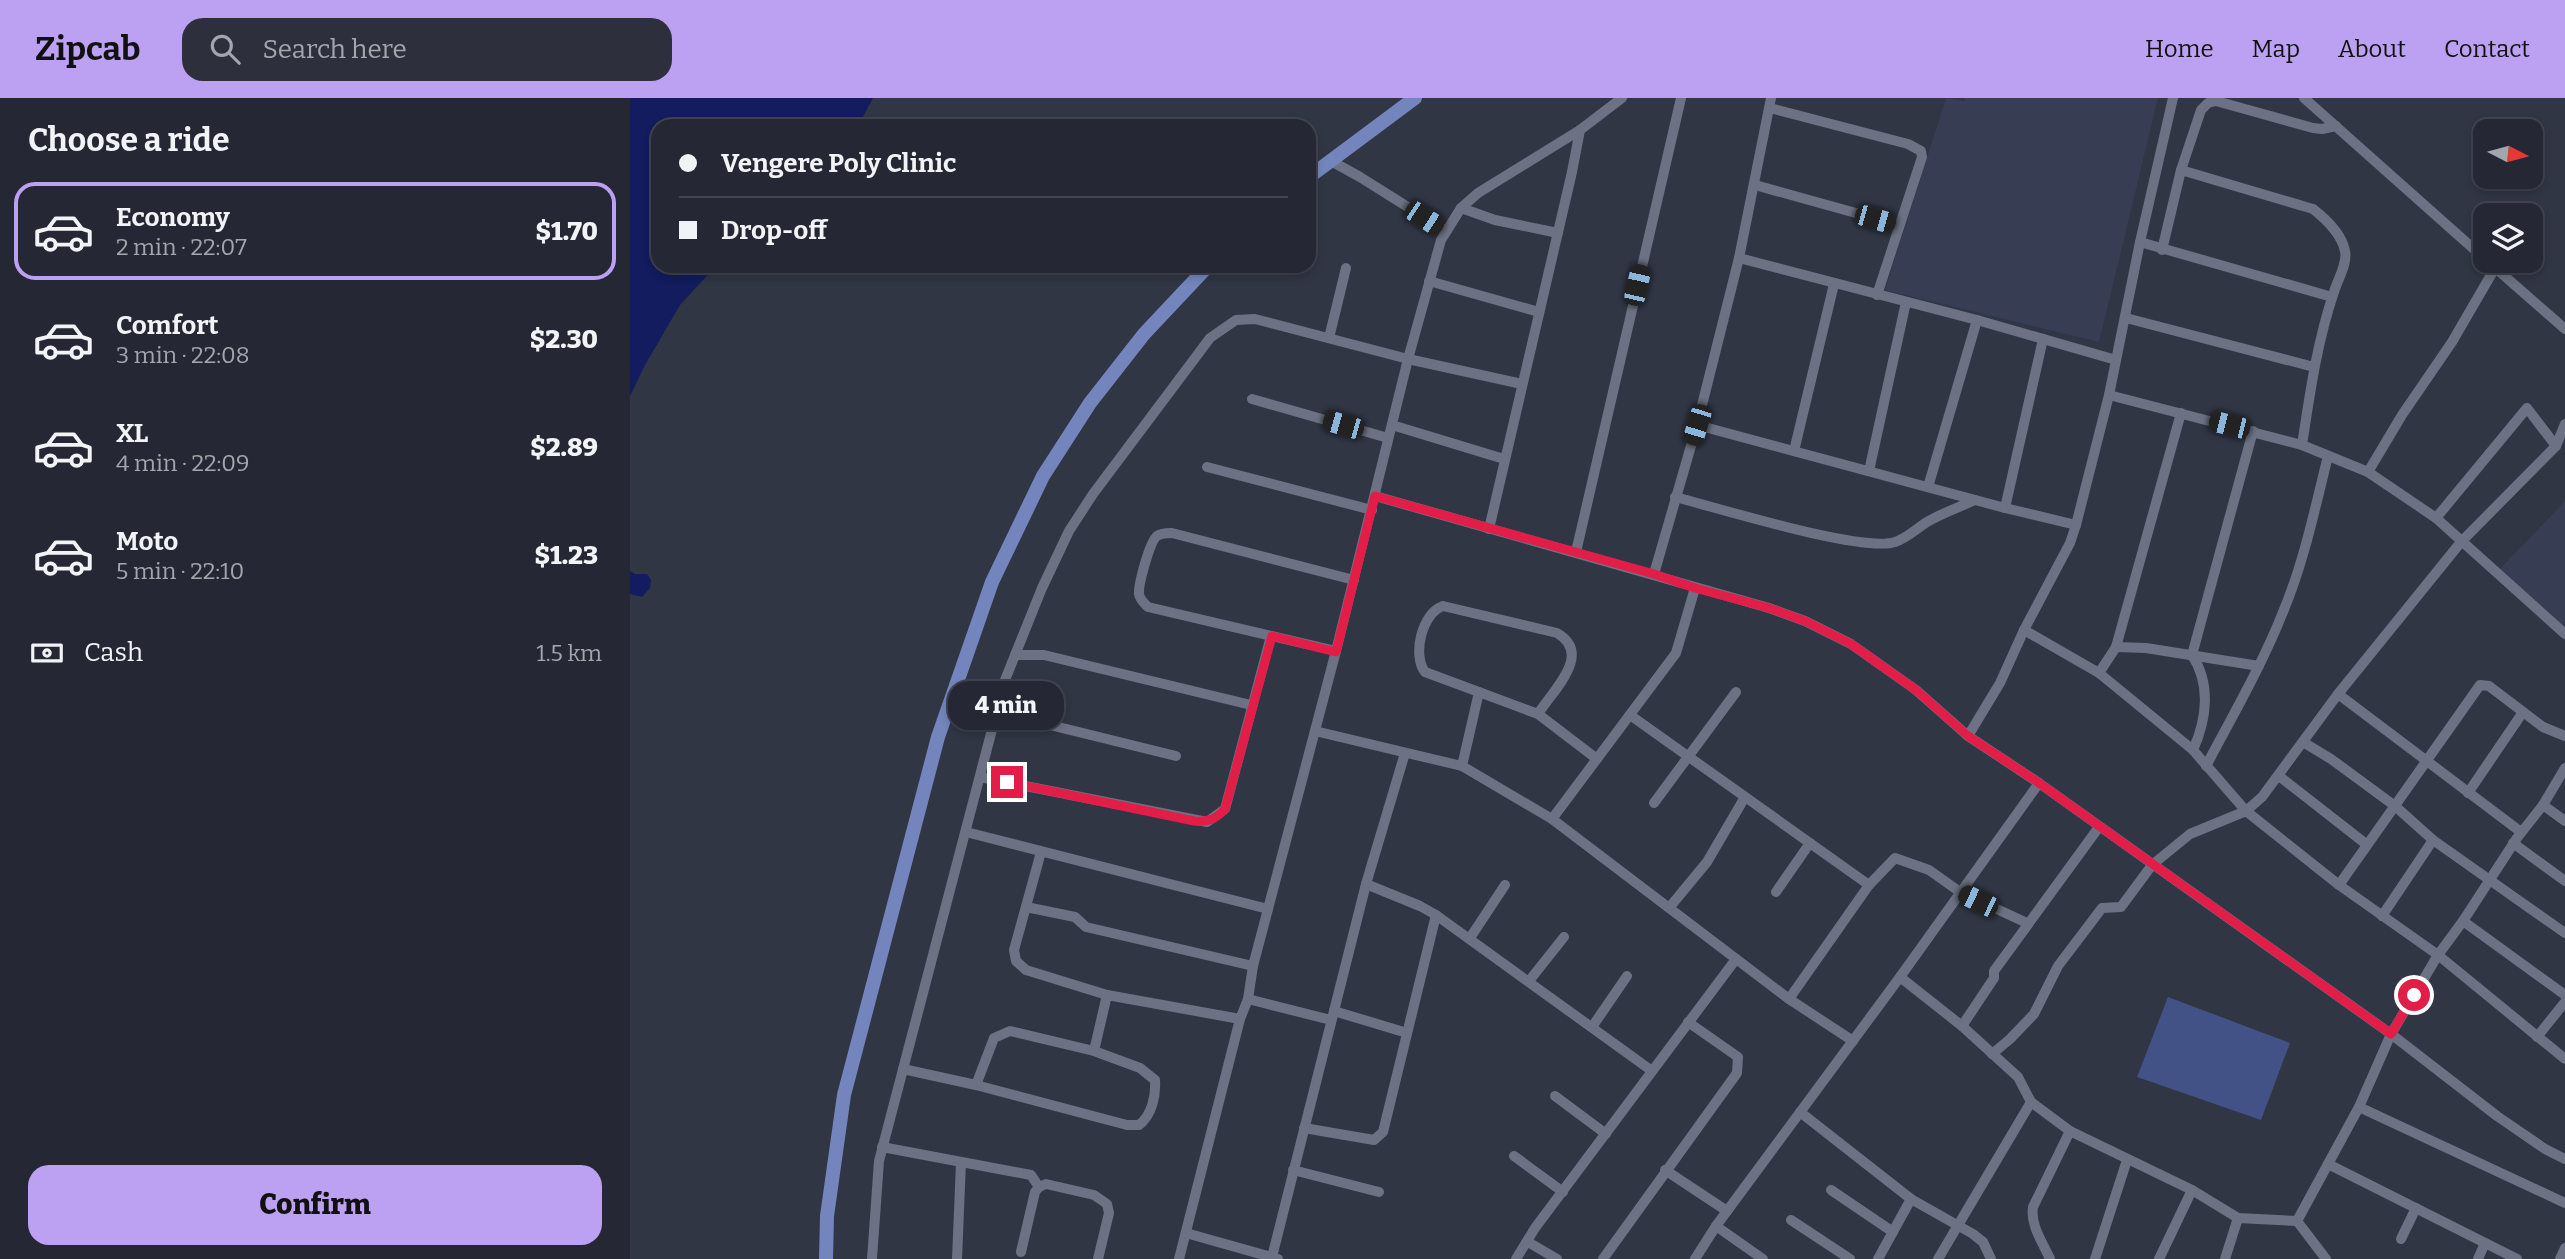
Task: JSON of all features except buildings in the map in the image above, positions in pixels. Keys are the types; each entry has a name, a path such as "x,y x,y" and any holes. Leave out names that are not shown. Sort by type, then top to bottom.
{"main road":[{"path":"1316,172 1415,98"},
{"path":"826,1259 827,1216 844,1095 937,737 992,582 1042,476 1090,403 1144,334 1201,273"}],"street":[{"path":"1179,1259 1240,1019 1248,999 1253,967 1336,652 1408,359 1441,240 1461,208 1478,193 1580,130 1622,98"},
{"path":"1576,552 1681,98"},
{"path":"1968,736 2000,683 2024,630 2070,543 2109,395 2173,98"},
{"path":"2304,98 2473,248"},
{"path":"2162,250 2181,170 2201,110 2207,103 2216,101 2313,128 2336,126"},
{"path":"1654,574 1697,425 1739,258 1770,103 1918,148 1922,158 1877,295"},
{"path":"1489,529 1580,130"},
{"path":"1331,161 1446,232"},
{"path":"2181,170 2313,209 2325,218 2345,251 2314,367 2302,445"},
{"path":"1755,185 1899,225"},
{"path":"1461,208 1495,220 1558,233"},
{"path":"2140,242 2332,296"},
{"path":"1739,258 1977,320 2116,360"},
{"path":"1329,338 1346,268"},
{"path":"2368,472 2402,415 2452,342 2484,273"},
{"path":"2501,273 2565,329"},
{"path":"1429,281 1539,312"},
{"path":"1794,450 1834,284"},
{"path":"1869,471 1906,302"},
{"path":"2126,318 2314,367"},
{"path":"872,1259 879,1161 1005,680 1069,531 1093,494 1210,338 1236,320 1255,319 1408,359 1522,384"},
{"path":"1928,487 1977,320"},
{"path":"2005,508 2043,339"},
{"path":"2109,395 2302,445 2368,472 2436,518 2565,634"},
{"path":"1252,399 1388,438"},
{"path":"2436,518 2527,408 2556,446"},
{"path":"2099,673 2116,647 2181,413"},
{"path":"1992,1054 2010,1040 2034,1014 2057,966 2102,908 2121,907 2152,865 2190,834 2246,811 2279,776 2338,694 2461,542 2556,446 2565,424"},
{"path":"1392,425 1504,459"},
{"path":"1697,425 2005,508 2076,524"},
{"path":"2193,750 2202,730 2206,704 2199,667 2192,655 2253,431"},
{"path":"2206,766 2259,666 2283,612 2310,530 2328,456"},
{"path":"1207,467 1372,510"},
{"path":"1375,496 1769,608 1805,621 1851,644 1916,690 1968,736 2039,783 2391,1034 2497,1116 2545,1149 2565,1159"},
{"path":"1675,497 1795,529 1858,542 1881,543 1893,543 1927,522 1976,500"},
{"path":"1336,652 1149,607 1141,601 1140,584 1153,540 1158,535 1172,533 1354,580"},
{"path":"1552,820 1676,653 1695,588"},
{"path":"1538,714 1572,664 1573,650 1568,639 1557,633 1443,606 1435,608 1430,615 1418,656 1425,672 1538,714 1597,759"},
{"path":"2024,630 2099,673 2193,750 2246,811 2339,885 2438,955 2565,1059"},
{"path":"980,777 1207,822 1225,809 1251,705 1272,636"},
{"path":"2116,647 2146,648 2259,666"},
{"path":"1015,655 1044,655 1251,705"},
{"path":"2339,885 2480,685 2489,686 2543,727 2565,736"},
{"path":"1462,766 1479,692"},
{"path":"1654,803 1736,692"},
{"path":"2338,694 2521,832"},
{"path":"997,712 1176,756"},
{"path":"2468,793 2523,712"},
{"path":"1630,715 1870,885"},
{"path":"1315,731 1462,766 1552,820 1789,999 1853,1041"},
{"path":"2304,742 2395,806 2433,840 2565,933"},
{"path":"1186,1233 1275,1258 1293,1170 1366,884 1405,753"},
{"path":"2297,1221 2359,1107 2391,1034 2438,955 2513,843 2543,805 2565,768"},
{"path":"2279,776 2366,844"},
{"path":"1695,1259 1716,1226 2039,783"},
{"path":"1669,908 1707,862 1745,797"},
{"path":"2543,805 2565,821"},
{"path":"1962,1026 1994,978 1994,971 2027,923 2099,827"},
{"path":"966,832 1268,909"},
{"path":"2382,916 2433,840"},
{"path":"1776,892 1810,843"},
{"path":"2513,843 2565,881"},
{"path":"1041,852 1014,950 1016,961 1026,970 1107,995 1240,1019"},
{"path":"1789,999 1870,885 1895,858 1929,870 1960,892 2027,923"},
{"path":"1366,884 1420,906 1470,937 1653,1071"},
{"path":"1470,937 1506,885"},
{"path":"1026,907 1074,917 1086,927 1253,967"},
{"path":"1304,1128 1374,1140 1383,1132 1436,915"},
{"path":"2463,921 2565,995"},
{"path":"1530,981 1564,937"},
{"path":"1516,1259 1735,959"},
{"path":"1592,1027 1627,976"},
{"path":"1900,977 1962,1026 2018,1077 2031,1102 2070,1131 2192,1190 2238,1218 2297,1221"},
{"path":"1094,1051 1107,995"},
{"path":"1248,999 1333,1015 1407,1033"},
{"path":"2537,1037 2565,1002"},
{"path":"1602,1259 1737,1073 1738,1057 1688,1022"},
{"path":"903,1069 976,1085 1127,1125 1139,1125 1146,1119 1156,1092 1155,1080 1140,1068 1094,1051 1010,1031 994,1038 976,1085"},
{"path":"1555,1096 1606,1134"},
{"path":"1938,1259 2031,1102"},
{"path":"2359,1107 2565,1203"},
{"path":"1800,1112 1911,1199 1983,1242 1991,1259"},
{"path":"2050,1259 2032,1214 2070,1131"},
{"path":"883,1147 1031,1175 1039,1187"},
{"path":"1514,1156 1563,1192"},
{"path":"2095,1259 2127,1160"},
{"path":"957,1259 961,1162"},
{"path":"2328,1164 2517,1259"},
{"path":"1293,1170 1379,1192"},
{"path":"1665,1170 1727,1211"},
{"path":"1021,1252 1035,1192 1046,1184 1094,1195 1107,1203 1109,1213 1098,1259"},
{"path":"1831,1190 1893,1232"},
{"path":"2159,1259 2192,1190"},
{"path":"1878,1259 1911,1199"},
{"path":"2401,1239 2416,1208"},
{"path":"2225,1259 2238,1218"},
{"path":"1790,1220 1850,1259"},
{"path":"2297,1221 2325,1259"},
{"path":"1716,1226 1763,1259"},
{"path":"1528,1242 1557,1259"},
{"path":"2478,1259 2485,1243"},
{"path":"2560,1259 2565,1248"}],"shaded area":[{"path":"630,98 873,98 862,119 651,119 651,273 710,273 680,305 630,396"},
{"path":"1946,98 1964,101 1965,98 2158,98 2099,342 1885,290"},
{"path":"2565,501 2565,629 2499,570"},
{"path":"630,571 647,574 651,580 650,588 642,597 630,594"},
{"path":"2168,997 2290,1043 2261,1120 2137,1077"}],"route":[{"path":"1007,782 1194,821 1207,822 1218,816 1225,809 1251,705 1272,636 1336,652 1375,496 1654,574 1805,621 1851,644 1916,690 1968,736 2039,783 2391,1034 2414,995"}]}
